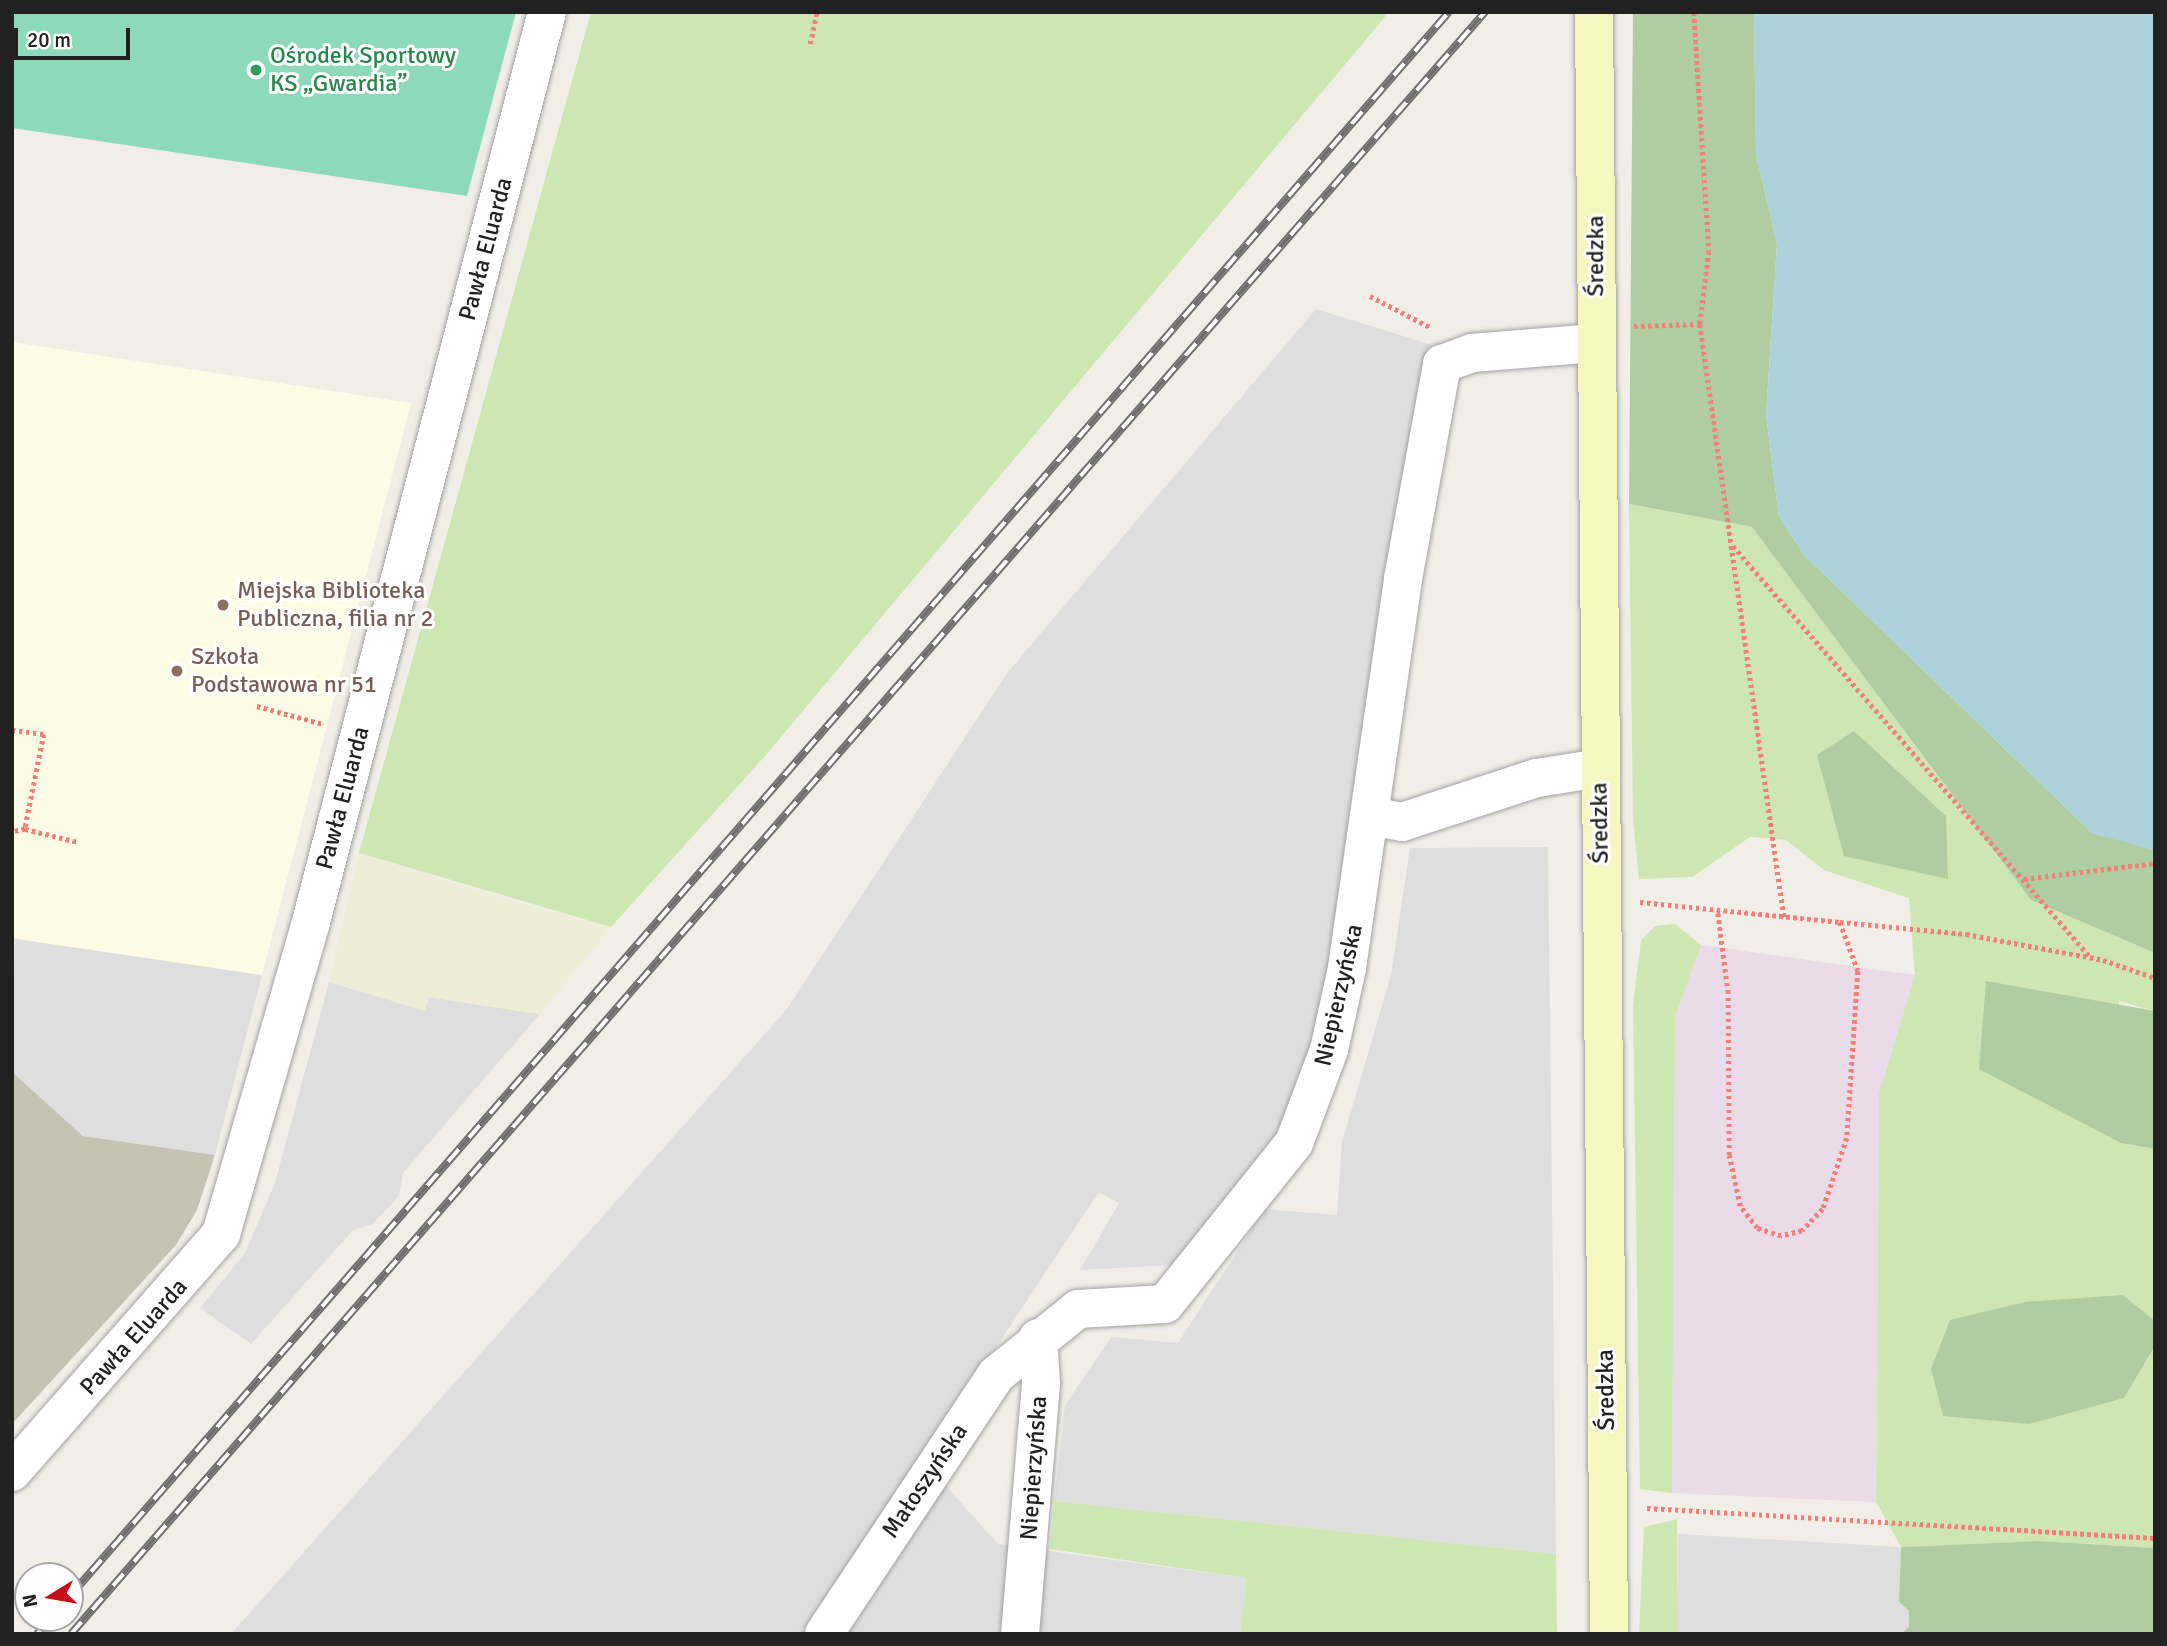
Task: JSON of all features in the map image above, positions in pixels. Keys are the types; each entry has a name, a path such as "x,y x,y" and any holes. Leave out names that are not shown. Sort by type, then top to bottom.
{"main road":[{"name":"Średzka","path":"1594,12 1609,1634"}],"street":[{"name":"Pawła Eluarda","path":"12,1472 221,1234 311,922 547,12"},
{"path":"1457,358 1596,335"},
{"name":"Niepierzyńska","path":"1020,1634 1041,1383 1038,1338 1078,1309 1165,1304 1294,1143 1329,1050 1371,816 1403,579 1442,364 1457,358"},
{"path":"1371,816 1402,822 1537,778 1600,768"},
{"name":"Małoszyńska","path":"824,1634 996,1375 1038,1338"}],"path":[{"path":"810,44 817,12"},
{"path":"1694,12 1709,251 1700,324 1784,917"},
{"path":"1370,296 1446,337 1457,358"},
{"path":"1596,335 1700,324"},
{"path":"1733,545 2091,958"},
{"path":"257,706 331,727"},
{"path":"12,730 44,734 25,829"},
{"path":"12,832 25,829 78,842"},
{"path":"2023,879 2155,863"},
{"path":"1601,902 1717,910 1966,934 2091,958 2155,978"},
{"path":"1717,910 1728,993 1729,1155 1740,1206 1757,1228 1781,1236 1802,1230 1823,1209 1847,1138 1858,971 1840,922"},
{"path":"1608,1506 2155,1538"}],"shaded area":[{"path":"1316,309 1432,345 1395,538 1356,829 1307,1074 1281,1127 1174,1265 1080,1270 1119,1203 1099,1192 922,1459 998,1544 1246,1578 1240,1634 231,1634 787,1009 1008,672"},
{"name":"Szkoła Podstawowa nr 51","path":"12,342 411,403 262,975 12,938"},
{"path":"1548,847 1556,1554 1054,1501 1065,1405 1111,1337 1178,1343 1265,1209 1337,1215 1342,1142 1391,975 1410,848"},
{"path":"359,853 519,903 611,927 540,1014 429,997 425,1011 329,982"},
{"path":"15,939 262,975 215,1155 83,1136 12,1072"},
{"path":"1701,945 1915,975 1879,1093 1876,1502 1672,1493 1675,1017"},
{"path":"329,982 424,1010 428,997 540,1014 403,1173 399,1196 373,1224 353,1230 251,1344 200,1308 245,1253 275,1183"},
{"path":"12,1072 83,1136 215,1155 197,1210 176,1245 12,1424"},
{"path":"1678,1534 1901,1547 1899,1602 1909,1611 1909,1627 1901,1634 1678,1634"}],"green space":[{"name":"Ośrodek Sportowy KS „Gwardia”","path":"12,12 516,12 467,196 12,128"},
{"path":"591,12 1389,12 765,756 611,927 359,853"},
{"path":"1633,12 1754,12 1756,154 1777,244 1766,415 1779,516 1804,555 2092,833 2155,849 2155,953 2031,900 1752,527 1629,504"},
{"path":"1629,504 1752,527 2031,900 2155,953 2155,1011 2119,1001 2121,1143 2155,1149 2155,1321 2122,1295 2124,1398 2155,1346 2155,1548 2038,1541 1901,1547 1876,1502 1879,1093 1915,975 1909,898 1824,870 1786,840 1750,837 1692,877 1639,879 1633,821"},
{"path":"1854,731 1946,816 1948,879 1844,856 1817,755"},
{"path":"1675,924 1701,945 1675,1017 1672,1493 1640,1489 1633,1005 1641,940 1655,926"},
{"path":"1986,981 2155,1011 2155,1149 2121,1143 1979,1069"},
{"path":"2123,1295 2155,1321 2155,1346 2124,1398 2029,1424 1943,1416 1931,1369 1950,1320 2025,1302"},
{"path":"1054,1501 1556,1554 1557,1634 1240,1634 1246,1578 1050,1549"},
{"path":"1677,1519 1678,1634 1639,1634 1644,1527"},
{"path":"2038,1541 2155,1548 2155,1634 1901,1634 1909,1627 1909,1611 1899,1602 1901,1547"}],"water":[{"path":"1754,12 2155,12 2153,850 2092,833 1804,555 1779,516 1766,415 1777,244 1756,154"}],"railway":[{"path":"84,1580 1449,12"},
{"path":"71,1634 1485,12"}],"place":[{"name":"Ośrodek Sportowy KS „Gwardia”","path":"256,70"},
{"name":"Miejska Biblioteka Publiczna, filia nr 2","path":"223,605"},
{"name":"Szkoła Podstawowa nr 51","path":"177,671"}]}
